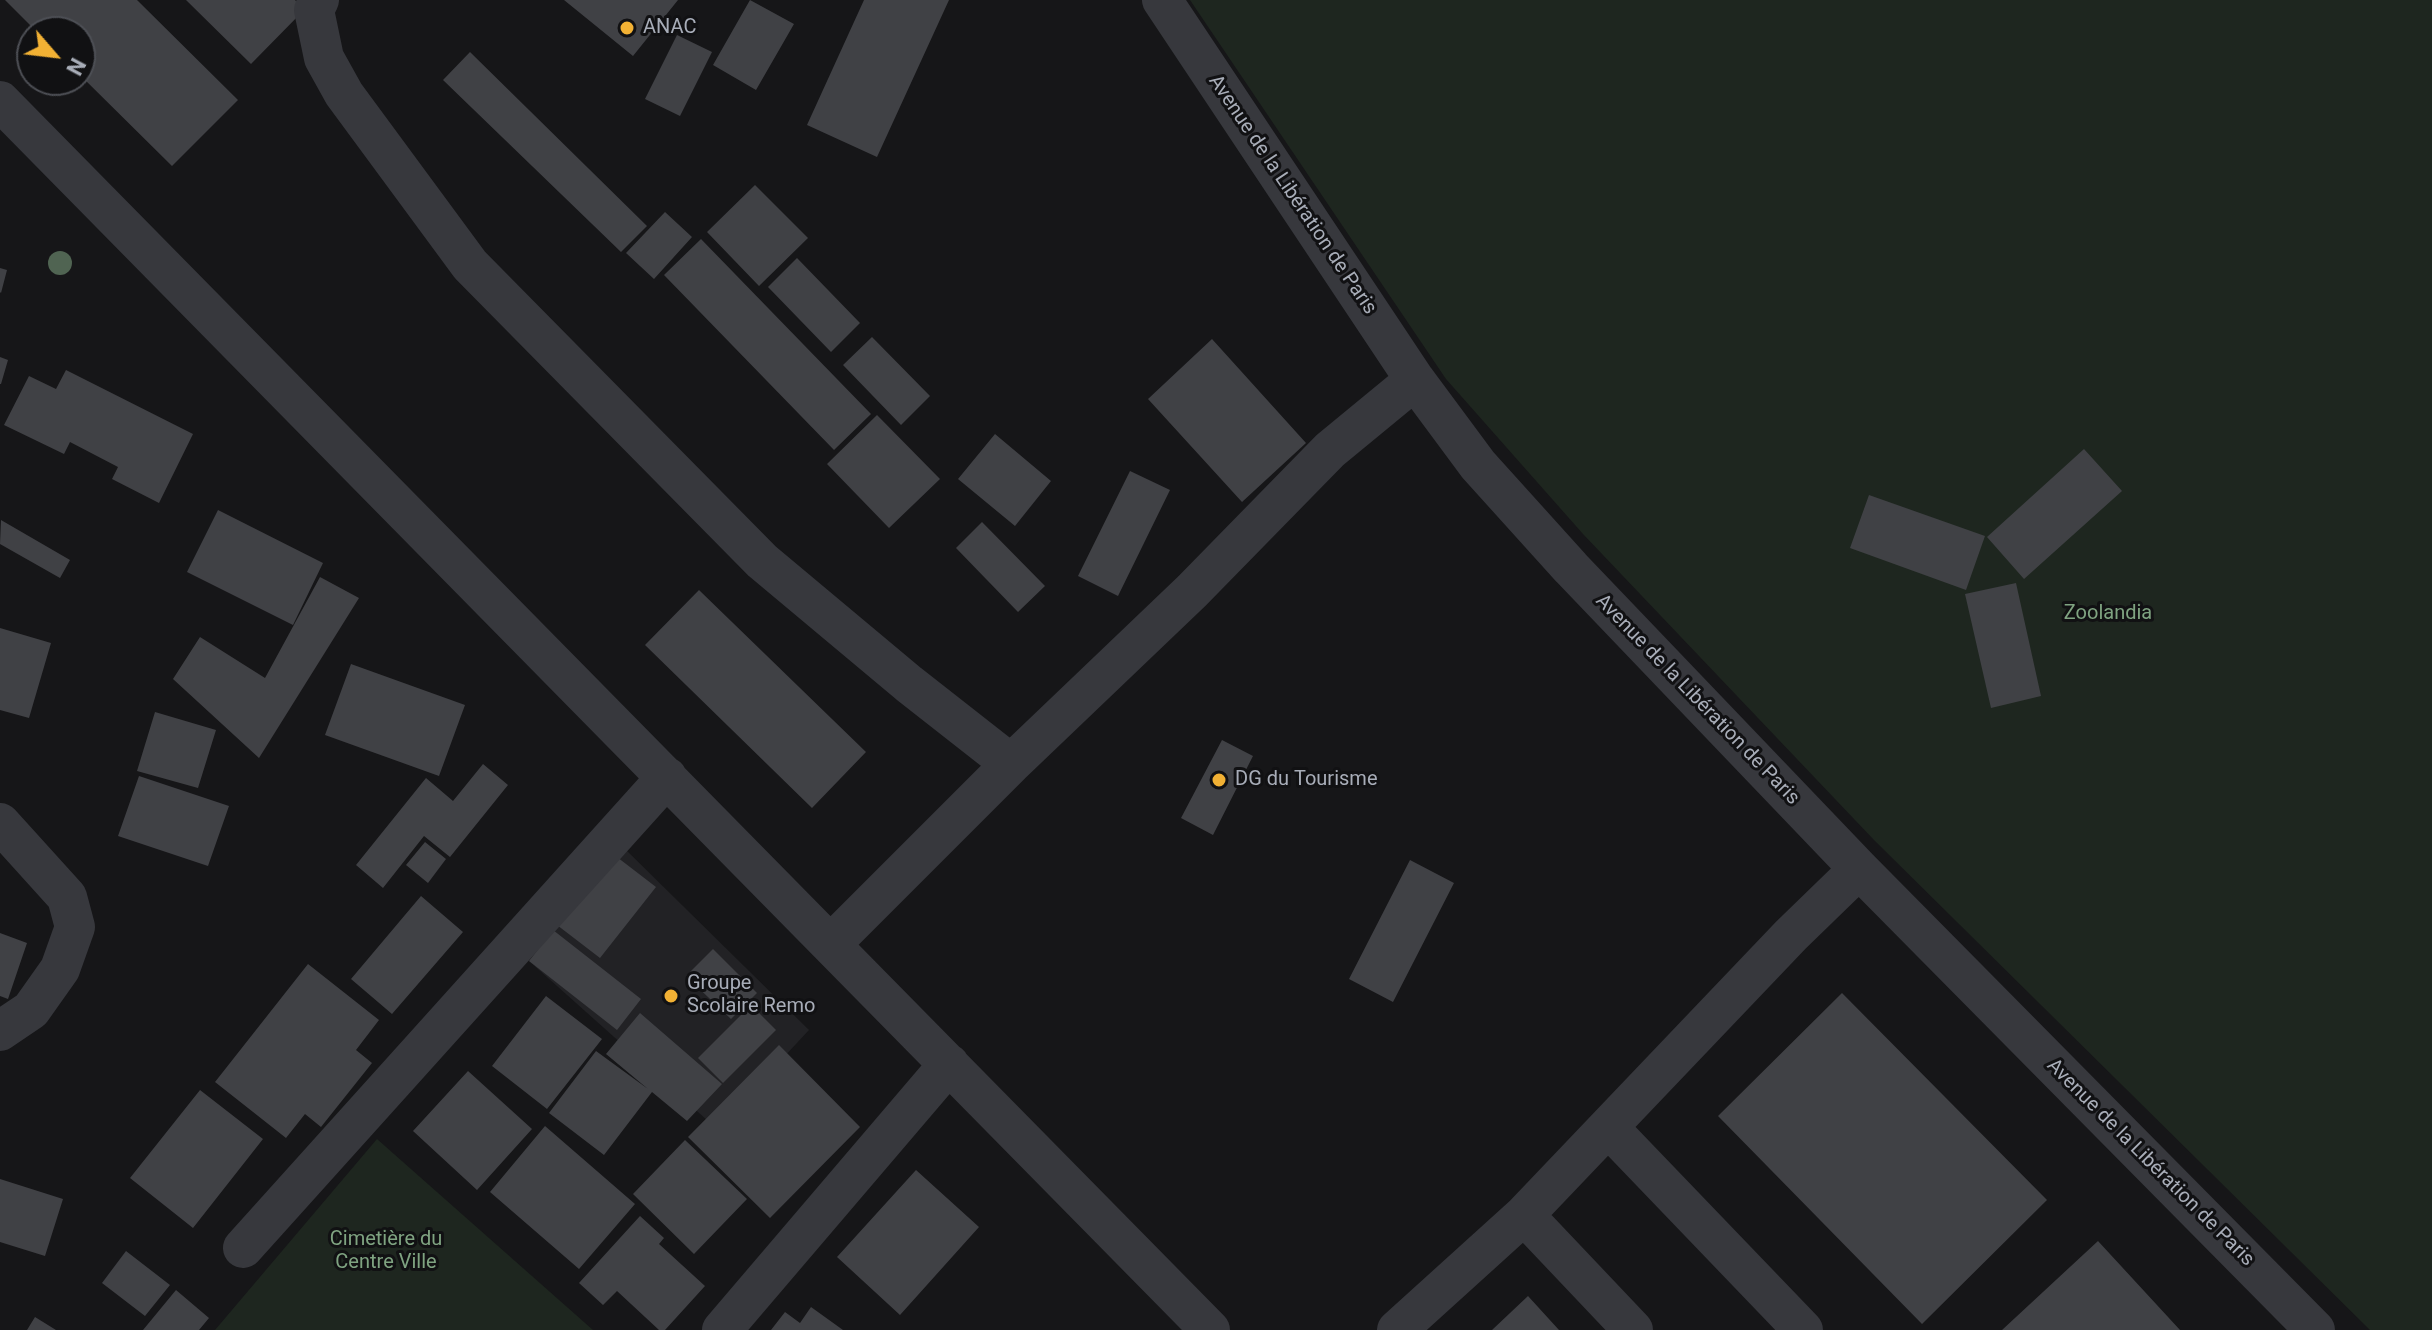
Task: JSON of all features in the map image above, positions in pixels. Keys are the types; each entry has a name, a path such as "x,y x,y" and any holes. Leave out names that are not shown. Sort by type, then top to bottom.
{"street":[{"path":"319,0 314,10 324,58 344,94 470,265 762,561 909,684 1011,764"},
{"name":"Avenue de la Libération de Paris","path":"1162,0 1415,380 1478,465 1571,568 1859,869 2315,1330"},
{"path":"0,101 1210,1330"},
{"path":"832,943 1011,764 1192,591 1330,450 1415,380"},
{"path":"243,1248 667,777"},
{"path":"0,823 67,897 75,927 60,969 31,1010 0,1031"},
{"path":"1397,1330 1524,1215 1859,869"},
{"path":"722,1330 949,1064"},
{"path":"1608,1127 1803,1330"},
{"path":"1524,1215 1633,1330"}],"shaded area":[{"name":"Groupe Scolaire Remo","path":"622,846 809,1030 717,1129 529,961"}],"green space":[{"name":"Zoolandia","path":"1190,0 2432,0 2432,1330 2370,1330 1874,840 1583,534 1446,379"},
{"name":"Cimetière du Centre Ville","path":"377,1139 593,1330 215,1330"}],"building":[{"path":"5,0 137,0 238,100 172,166 96,91 96,16 21,16"},
{"path":"186,0 295,0 304,10 251,64"},
{"name":"ANAC","path":"564,0 678,0 633,56"},
{"path":"750,0 794,24 756,90 713,65"},
{"path":"864,0 949,0 877,157 807,125"},
{"path":"677,35 712,52 680,116 645,99"},
{"path":"470,52 647,226 621,252 443,80"},
{"path":"755,185 808,238 759,286 707,232"},
{"path":"665,212 692,237 654,279 626,253"},
{"path":"701,239 871,414 834,450 664,275"},
{"path":"797,258 860,323 831,352 768,287"},
{"path":"0,268 7,270 1,293 0,292"},
{"path":"872,337 930,396 901,425 843,365"},
{"path":"1212,339 1306,443 1242,502 1148,399"},
{"path":"0,357 8,360 1,384 0,384"},
{"path":"66,370 193,434 159,503 112,479 118,467 70,442 64,454 4,425 29,376 56,389"},
{"path":"877,415 940,479 889,528 827,464"},
{"path":"995,434 1051,481 1015,526 958,479"},
{"path":"2084,449 2122,491 2024,579 1987,537"},
{"path":"1130,471 1170,490 1118,596 1078,576"},
{"path":"1869,495 1985,536 1966,590 1850,548"},
{"path":"218,510 323,563 293,625 187,572"},
{"path":"1,520 70,560 60,578 0,544"},
{"path":"982,522 1045,586 1018,612 956,548"},
{"path":"320,577 359,598 259,758 173,679 200,637 265,678"},
{"path":"2016,583 2041,696 1991,708 1965,594"},
{"path":"699,590 866,752 812,808 645,645"},
{"path":"0,628 51,643 29,718 0,710"},
{"path":"351,664 465,705 439,776 325,735"},
{"path":"155,712 216,730 198,788 137,771"},
{"path":"1222,740 1253,756 1213,835 1181,818"},
{"path":"483,764 508,785 450,857 424,836 383,888 356,865 426,778 453,801"},
{"path":"139,776 229,806 208,866 118,836"},
{"path":"425,842 446,859 428,883 406,865"},
{"path":"613,854 656,887 600,958 557,925"},
{"path":"1410,860 1454,883 1393,1002 1349,979"},
{"path":"421,896 463,932 392,1014 351,979"},
{"path":"553,930 641,999 617,1030 529,961"},
{"path":"0,933 27,943 8,999 0,996"},
{"path":"713,949 757,993 731,1019 686,976"},
{"path":"308,964 379,1020 356,1050 372,1063 321,1127 305,1114 286,1138 215,1082"},
{"path":"1842,993 2047,1200 1922,1324 1718,1116"},
{"path":"546,996 602,1039 547,1109 492,1066"},
{"path":"751,1005 776,1030 723,1083 698,1058"},
{"path":"640,1013 722,1084 687,1121 652,1092 604,1155 549,1113 596,1051 648,1089 606,1054"},
{"path":"779,1045 860,1127 770,1218 688,1137"},
{"path":"468,1071 532,1129 477,1190 413,1131"},
{"path":"200,1090 263,1139 193,1228 130,1178"},
{"path":"545,1126 635,1204 579,1269 490,1192"},
{"path":"685,1140 747,1199 694,1254 633,1194"},
{"path":"916,1170 979,1227 900,1315 837,1257"},
{"path":"0,1179 63,1199 45,1256 0,1242"},
{"path":"640,1216 664,1238 659,1244 705,1286 665,1330 659,1330 617,1291 603,1305 579,1283"},
{"path":"2098,1241 2180,1330 2002,1330"},
{"path":"126,1251 170,1285 145,1316 102,1283"},
{"path":"176,1290 209,1318 199,1330 143,1330"},
{"path":"1528,1296 1559,1330 1492,1330"},
{"path":"811,1307 843,1330 771,1330 785,1312 800,1323"},
{"path":"35,1317 56,1330 27,1330"}],"place":[{"name":"ANAC","path":"627,28"},
{"name":"DG du Tourisme","path":"1219,780"},
{"name":"Groupe Scolaire Remo","path":"671,996"}]}
